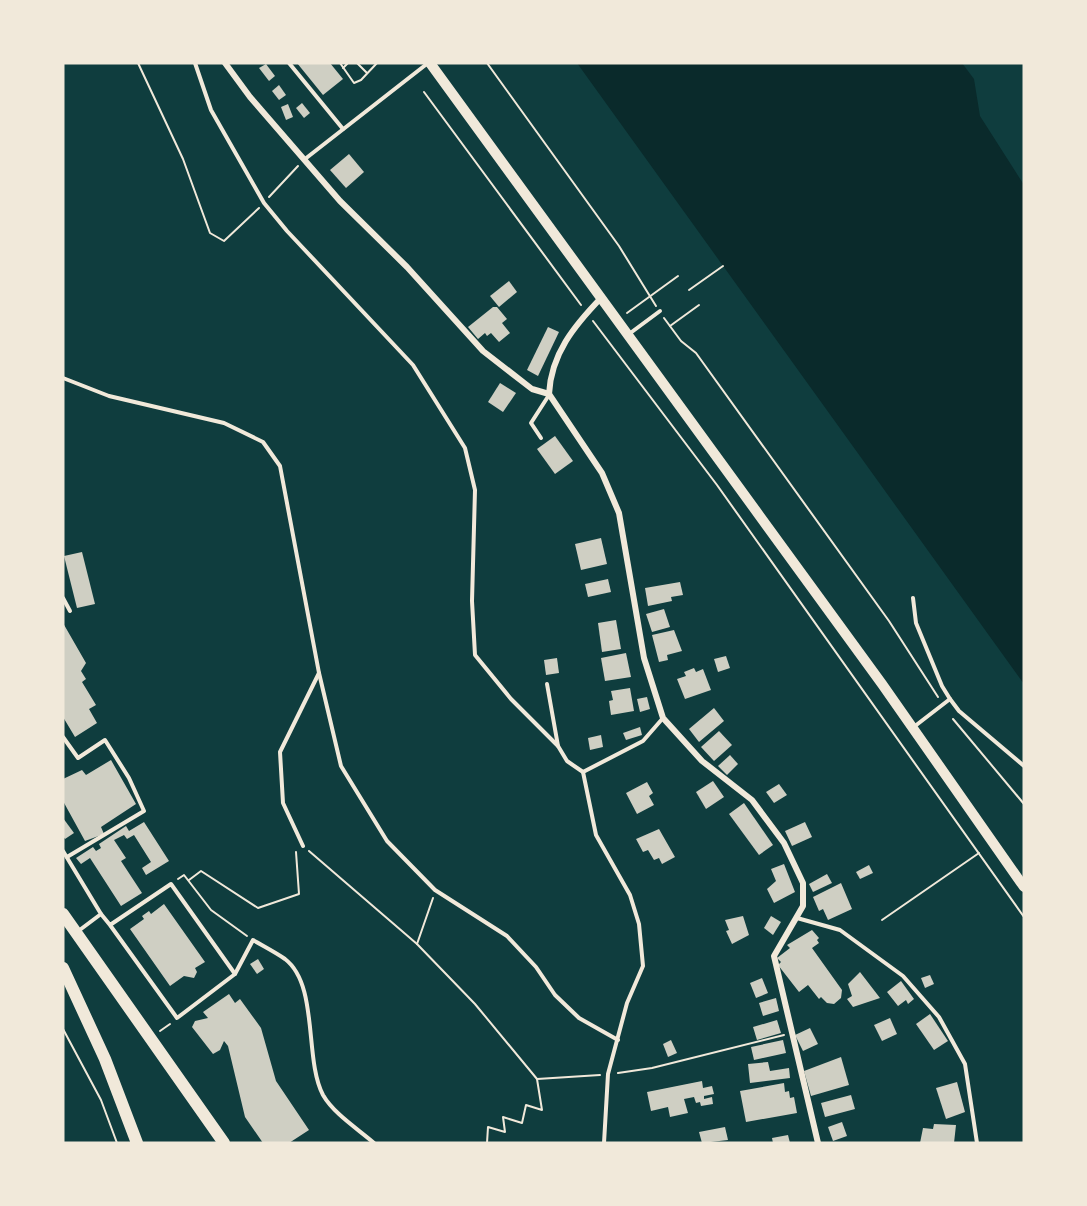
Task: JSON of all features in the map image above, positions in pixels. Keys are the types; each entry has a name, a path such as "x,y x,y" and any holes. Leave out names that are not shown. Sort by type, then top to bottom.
{"main road":[{"path":"63,914 224,1143"},
{"path":"63,968 105,1059 137,1143"}],"street":[{"path":"225,63 250,98 340,201 407,267 483,351 532,389 549,394"},
{"path":"429,63 913,728 1024,887"},
{"path":"601,298 558,352 550,373 549,394 602,473 619,513 644,658 663,718 702,761 752,800 771,823 803,883 803,906 774,956 818,1143"}],"lane":[{"path":"195,63 212,110 264,203 287,231 413,365 465,448 475,490 472,601 475,655 511,699 558,746 567,761 583,772 596,835 630,895 639,924 643,966 627,1003 608,1074 604,1143"},
{"path":"289,63 343,129"},
{"path":"305,159 429,63"},
{"path":"628,335 660,311"},
{"path":"63,378 109,396 224,423 263,441 280,466 319,673 341,766 387,841 435,890 507,936 536,967 555,995 579,1018 618,1040"},
{"path":"541,438 531,423 549,394"},
{"path":"63,598 70,611"},
{"path":"913,598 916,623 942,686 950,699 958,711 1024,766"},
{"path":"303,846 283,803 280,752 319,673"},
{"path":"547,684 558,746"},
{"path":"913,728 950,699"},
{"path":"583,772 643,741 663,718"},
{"path":"63,737 78,758 105,740 129,778 144,811 67,857"},
{"path":"63,851 101,914 177,1018 235,975 253,940 287,960 298,975 305,995 317,1081 324,1098 374,1143"},
{"path":"110,925 171,884 235,975"},
{"path":"76,932 101,914"},
{"path":"797,918 840,930 903,976 939,1017 965,1064 977,1143"}],"path":[{"path":"138,63 183,159 210,232 224,241 305,159"},
{"path":"340,63 354,83 377,63"},
{"path":"344,68 348,63"},
{"path":"357,63 367,74"},
{"path":"487,63 619,246 649,297 681,341 696,353 889,621 943,705 1024,804"},
{"path":"423,92 717,485 1024,917"},
{"path":"689,290 723,266"},
{"path":"649,297 678,276"},
{"path":"670,326 699,305"},
{"path":"189,880 201,871 258,908 299,894 296,849 303,846 417,944 475,1004 537,1079 542,1110 525,1105 522,1123 503,1117 505,1132 488,1127 487,1143"},
{"path":"882,920 979,853"},
{"path":"171,884 184,875 211,910 253,940"},
{"path":"417,944 435,890"},
{"path":"63,1029 101,1100 117,1143"},
{"path":"537,1079 652,1068 792,1033"}],"water":[{"path":"577,63 962,63 974,79 980,116 1024,185 1024,684"}],"building":[{"path":"297,63 330,63 343,79 323,95"},
{"path":"266,64 275,76 269,81 259,68"},
{"path":"279,85 286,95 279,100 272,91"},
{"path":"302,103 310,113 304,118 296,108"},
{"path":"288,104 293,117 286,120 281,107"},
{"path":"349,154 364,172 346,188 330,170"},
{"path":"509,281 517,292 499,307 490,296"},
{"path":"493,307 497,307 507,319 502,323 510,333 499,342 491,333 487,336 485,333 478,339 468,327"},
{"path":"548,327 559,332 538,376 527,370"},
{"path":"500,383 516,393 503,412 488,402"},
{"path":"555,436 573,461 555,474 537,449"},
{"path":"601,538 607,564 581,570 575,544"},
{"path":"82,552 95,604 77,608 64,556"},
{"path":"608,579 611,592 588,597 585,584"},
{"path":"680,582 683,595 671,597 672,601 648,606 645,588"},
{"path":"664,609 670,627 652,632 646,614"},
{"path":"616,620 621,649 602,652 598,623"},
{"path":"63,623 86,663 81,671 86,679 82,682 96,705 89,709 97,723 75,737 63,717"},
{"path":"674,630 682,651 667,655 668,660 659,662 652,635"},
{"path":"626,653 631,677 605,681 601,658"},
{"path":"726,656 730,668 718,672 714,659"},
{"path":"557,658 559,673 546,675 544,660"},
{"path":"694,668 696,672 703,669 711,690 685,699 677,679 686,676 684,672"},
{"path":"630,688 634,711 611,715 609,701 613,700 611,691"},
{"path":"647,697 650,709 640,712 637,699"},
{"path":"714,708 724,721 699,742 689,729"},
{"path":"640,727 642,735 626,740 623,733"},
{"path":"719,731 732,745 714,761 701,747"},
{"path":"601,735 603,747 590,750 588,738"},
{"path":"730,755 738,764 727,775 718,766"},
{"path":"111,760 136,804 101,827 104,834 85,841 63,801 63,779 82,770 86,775"},
{"path":"713,781 724,797 706,809 696,792"},
{"path":"647,782 653,793 649,796 654,805 637,814 626,793"},
{"path":"779,784 787,795 774,803 766,792"},
{"path":"744,803 773,845 759,855 729,814"},
{"path":"63,818 74,833 65,839 63,836"},
{"path":"144,822 169,861 146,875 142,868 151,862 134,835 127,839 124,835 114,840 126,858 121,861 142,893 121,906 90,858 81,864 76,858 93,847 96,851 101,848 99,844 126,826 129,831"},
{"path":"805,822 812,837 792,846 785,831"},
{"path":"659,829 675,857 662,864 659,858 654,860 648,850 643,852 636,839"},
{"path":"784,864 795,892 774,903 767,889 776,881 771,869"},
{"path":"869,865 873,873 860,879 856,872"},
{"path":"827,874 832,883 813,892 809,884"},
{"path":"841,883 852,909 828,920 823,909 819,911 813,897"},
{"path":"164,904 205,962 195,968 197,972 194,978 184,976 170,986 130,929 144,919 142,916 149,911 151,914"},
{"path":"743,916 749,935 732,944 726,931 729,930 725,920"},
{"path":"771,916 781,922 773,935 764,928"},
{"path":"812,930 819,938 817,940 819,943 812,948 842,990 841,998 834,1004 827,1003 821,997 819,999 808,985 799,992 778,965 781,962 777,958 790,948 787,945"},
{"path":"258,959 264,969 257,974 250,964"},
{"path":"860,972 880,998 853,1007 847,999 852,996 848,984"},
{"path":"930,975 934,984 925,988 921,978"},
{"path":"762,978 768,993 756,998 750,983"},
{"path":"901,981 914,999 908,1004 906,1000 898,1006 887,992"},
{"path":"229,994 235,1003 240,999 261,1028 276,1081 309,1130 289,1143 263,1143 245,1117 228,1046 224,1041 220,1050 213,1054 192,1027 195,1021 208,1018 203,1012"},
{"path":"776,998 779,1011 763,1016 759,1003"},
{"path":"930,1014 948,1041 934,1050 916,1024"},
{"path":"890,1018 897,1034 882,1041 874,1025"},
{"path":"777,1020 781,1033 757,1040 753,1027"},
{"path":"810,1028 818,1044 803,1051 795,1035"},
{"path":"671,1040 677,1053 668,1057 663,1044"},
{"path":"783,1040 786,1053 754,1060 751,1047"},
{"path":"841,1057 849,1085 811,1096 804,1071"},
{"path":"768,1062 770,1071 789,1068 790,1078 750,1083 748,1064"},
{"path":"702,1081 703,1088 712,1086 714,1094 704,1096 704,1099 712,1097 713,1104 701,1106 700,1102 696,1103 694,1097 684,1099 688,1113 670,1117 668,1107 651,1111 647,1092"},
{"path":"957,1082 965,1112 946,1119 936,1088"},
{"path":"784,1083 785,1092 789,1091 790,1098 794,1097 797,1113 746,1122 740,1091"},
{"path":"851,1095 855,1109 825,1117 821,1103"},
{"path":"842,1122 847,1136 833,1141 828,1127"},
{"path":"934,1124 956,1125 954,1143 920,1143 923,1128 933,1129"},
{"path":"725,1127 728,1140 702,1143 699,1132"},
{"path":"788,1135 790,1143 773,1143 772,1138"}]}
